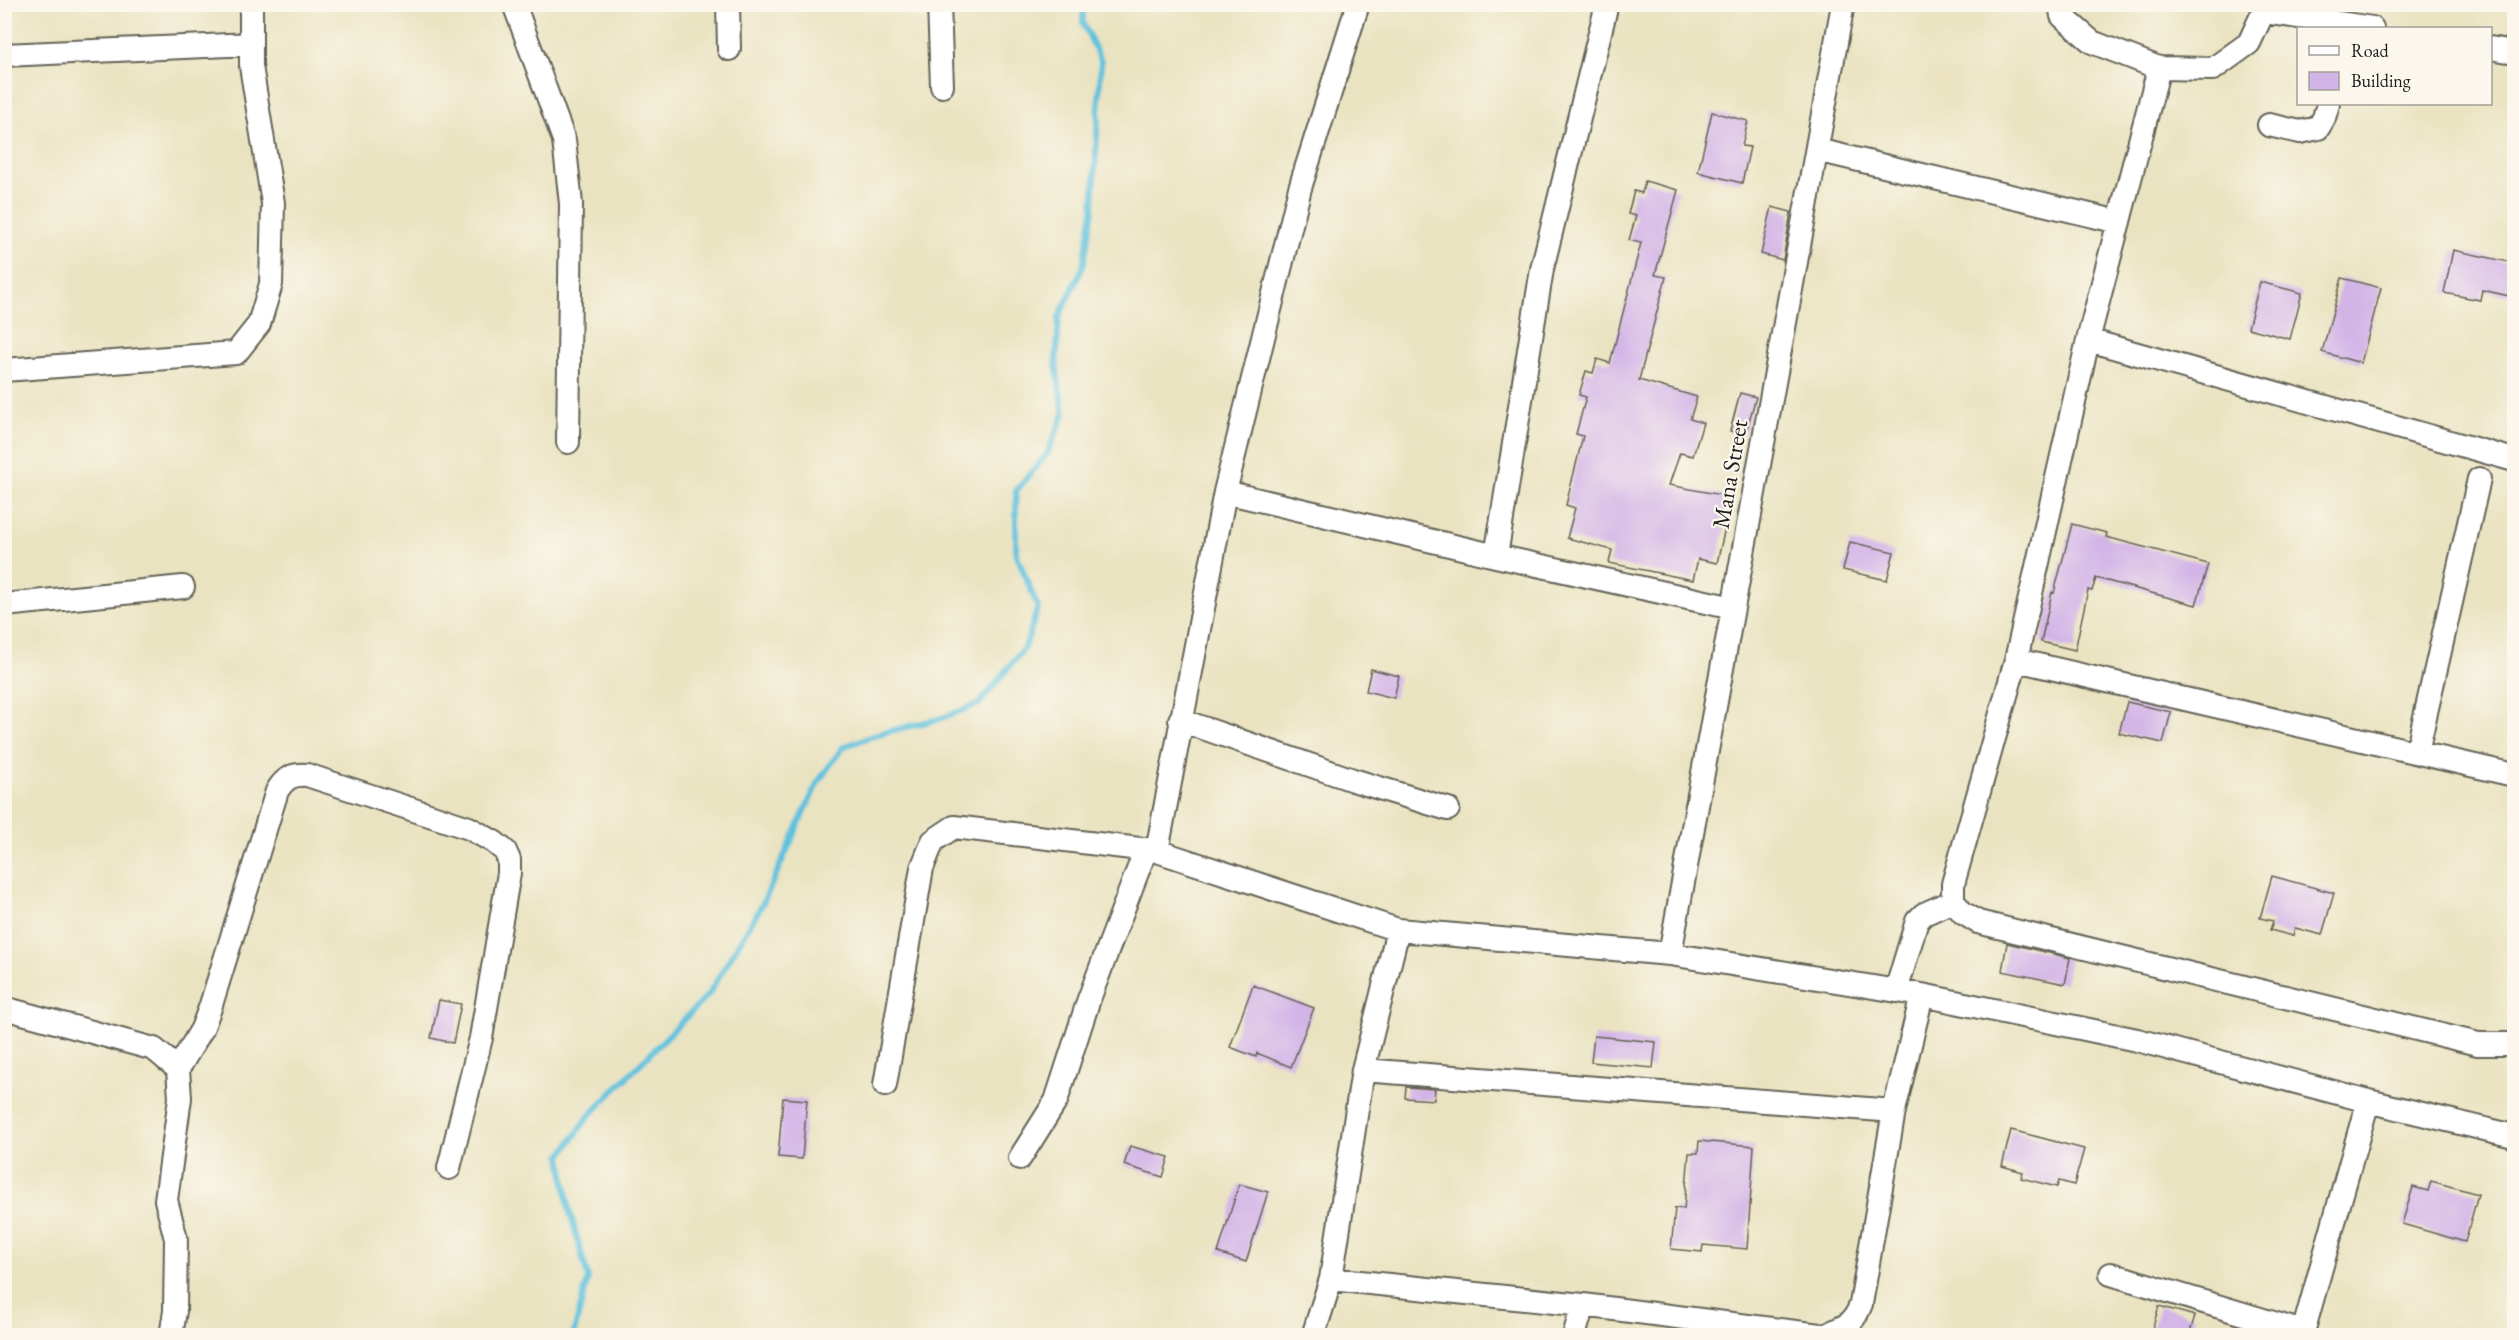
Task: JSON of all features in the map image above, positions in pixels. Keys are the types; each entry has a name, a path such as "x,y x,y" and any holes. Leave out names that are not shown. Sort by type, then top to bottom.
{"street":[{"path":"4,370 236,354 259,324 271,284 273,203 251,66 251,4"},
{"path":"514,4 564,140 571,204 568,442"},
{"path":"728,4 729,49"},
{"path":"939,4 942,86"},
{"path":"1020,1158 1056,1101 1089,999 1151,850 1180,720 1225,492 1300,188 1358,4"},
{"path":"1497,556 1542,269 1607,4"},
{"name":"Mana Street","path":"1670,954 1843,4"},
{"path":"2060,4 2062,16 2092,42 2159,68 2213,69 2249,43 2266,8 2347,27"},
{"path":"4,55 251,44"},
{"path":"2492,48 2514,52"},
{"path":"2159,68 2088,340 2016,660 1953,885 1953,901 1962,912 1978,922 2478,1044 2514,1044"},
{"path":"2269,124 2300,132 2318,128 2328,105"},
{"path":"1817,150 2119,222"},
{"path":"2088,340 2514,460"},
{"path":"2417,752 2479,479"},
{"path":"1225,492 1497,556 1733,608"},
{"path":"4,605 183,587"},
{"path":"2016,660 2514,775"},
{"path":"1180,720 1353,780 1448,808"},
{"path":"171,1335 175,1311 176,1239 166,1200 180,1098 178,1068 202,1029 210,1008 277,791 284,779 295,774 307,775 469,828 494,842 505,851 509,860 481,1038 449,1168"},
{"path":"885,1085 922,868 933,841 954,827 1151,850 1398,930 1670,954 1922,995 2137,1040 2368,1101 2514,1136"},
{"path":"1896,991 1917,921 1924,914 1953,901"},
{"path":"1313,1335 1331,1280 1363,1071 1398,930"},
{"path":"1331,1280 1583,1305 1826,1335 1845,1327 1856,1318 1861,1304 1894,1111 1922,995"},
{"path":"4,1008 154,1049 178,1068"},
{"path":"1363,1071 1894,1111"},
{"path":"2111,1274 2302,1334 2368,1101"},
{"path":"1575,1335 1583,1305"}],"building":[{"path":"1712,112 1748,121 1742,146 1750,147 1742,183 1698,172"},
{"path":"1645,181 1678,190 1655,275 1666,277 1639,380 1697,397 1690,419 1703,423 1693,456 1680,453 1669,485 1732,497 1717,563 1698,559 1693,580 1609,563 1612,550 1567,538 1575,508 1566,505 1583,436 1576,434 1586,397 1579,395 1586,371 1593,373 1597,359 1610,363 1641,243 1629,240 1636,216 1628,214 1634,191 1642,193"},
{"path":"1772,207 1791,212 1783,260 1761,254"},
{"path":"2453,250 2514,263 2514,297 2482,290 2480,300 2444,293"},
{"path":"2342,278 2381,288 2361,363 2322,352"},
{"path":"2260,282 2302,293 2290,339 2248,328"},
{"path":"1740,393 1756,397 1745,435 1730,431"},
{"path":"2072,524 2107,533 2106,537 2208,564 2196,605 2096,578 2092,591 2088,590 2075,650 2041,642 2052,592 2054,593"},
{"path":"1850,542 1894,552 1887,580 1843,570"},
{"path":"1371,669 1399,676 1394,698 1366,691"},
{"path":"2127,702 2171,712 2163,743 2119,733"},
{"path":"2272,876 2334,893 2322,935 2295,928 2293,936 2270,930 2273,921 2260,918"},
{"path":"2007,943 2070,958 2065,984 2002,971"},
{"path":"1253,985 1314,1008 1291,1067 1257,1053 1256,1057 1230,1047"},
{"path":"439,1000 461,1004 453,1043 431,1038"},
{"path":"1594,1036 1656,1042 1653,1068 1591,1062"},
{"path":"1406,1087 1435,1089 1434,1100 1405,1098"},
{"path":"783,1098 807,1100 802,1159 778,1157"},
{"path":"2011,1130 2084,1149 2074,1185 2059,1181 2057,1187 2021,1178 2023,1172 2002,1166"},
{"path":"1699,1141 1754,1146 1747,1249 1703,1245 1702,1252 1671,1249 1675,1208 1684,1209 1689,1153 1698,1153"},
{"path":"1130,1146 1169,1157 1163,1177 1124,1165"},
{"path":"2431,1181 2478,1194 2465,1242 2402,1224 2413,1187 2428,1191"},
{"path":"1239,1184 1268,1192 1246,1262 1218,1253"},
{"path":"2159,1306 2195,1316 2189,1335 2173,1335 2152,1330"}],"waterway":[{"path":"573,1336 588,1278 569,1208 561,1156 589,1116 708,995 763,903 818,782 843,747 878,734 939,719 979,704 1025,647 1038,608 1016,553 1016,491 1047,454 1064,414 1056,365 1059,317 1083,267 1093,211 1101,61 1083,23 1083,4"}]}
